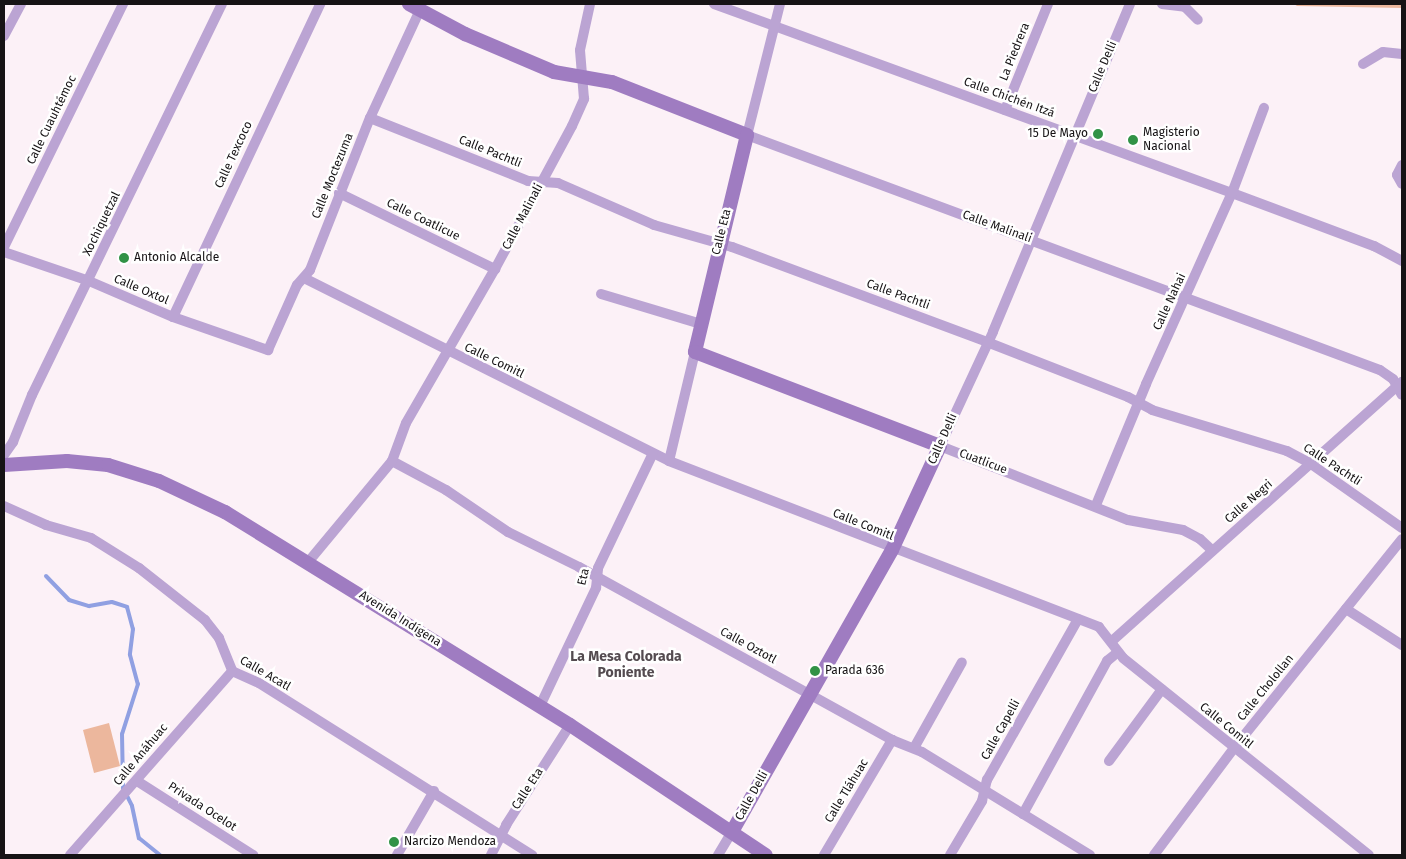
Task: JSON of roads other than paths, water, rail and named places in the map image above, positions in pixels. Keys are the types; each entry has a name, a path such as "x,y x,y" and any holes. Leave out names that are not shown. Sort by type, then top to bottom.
{"street":[{"path":"4,36 21,4"},
{"name":"Calle Cuauhtémoc","path":"4,246 123,4"},
{"name":"Xochiquetzal","path":"4,455 13,442 32,395 222,4"},
{"name":"Calle Texcoco","path":"173,317 320,4"},
{"path":"581,78 580,50 590,4"},
{"name":"Calle Chichén Itzá","path":"714,4 1374,246 1402,261"},
{"name":"Calle Eta","path":"669,460 719,244 780,4"},
{"name":"La Piedrera","path":"1005,110 1048,4"},
{"name":"Calle Delli","path":"718,855 892,550 988,342 1130,4"},
{"path":"1162,4 1184,7 1198,20"},
{"name":"Calle Malinali","path":"415,7 464,34 554,72 612,82 1380,370 1389,374 1400,388"},
{"name":"Calle Moctezuma","path":"268,350 304,278 310,270 339,193 415,7"},
{"path":"1363,64 1384,52 1402,54"},
{"name":"Calle Malinali","path":"392,461 398,439 495,269 583,102 581,78"},
{"name":"Calle Nahai","path":"1096,505 1232,193 1264,108"},
{"name":"Calle Pachtli","path":"370,118 528,181 558,182 654,224 719,244 988,342 1188,423 1272,445 1311,464 1402,528"},
{"path":"1402,165 1397,175 1402,184"},
{"name":"Calle Coatlicue","path":"339,193 495,269"},
{"name":"Calle Oxtol","path":"4,252 89,281 173,317 268,350"},
{"name":"Calle Comitl","path":"304,278 447,352 652,453 892,550 1099,627 1112,641 1118,652 1366,854"},
{"path":"601,294 701,324"},
{"name":"Cuatlicue","path":"695,352 1142,524 1192,534 1212,550"},
{"name":"Calle Negri","path":"1112,641 1212,550 1400,388"},
{"name":"Eta","path":"540,706 596,588 597,578 652,453"},
{"name":"Avenida Indígena","path":"4,465 67,460 135,472 225,512 309,561 570,725 766,855"},
{"path":"309,561 392,461"},
{"name":"Calle Oztotl","path":"392,461 446,490 508,532 597,578 892,740 914,748 1090,855"},
{"name":"Calle Acatl","path":"4,506 46,525 91,538 153,578 213,629 232,671 259,683 434,791 532,855"},
{"name":"Calle Cholollan","path":"1154,855 1234,748 1402,538"},
{"path":"1346,609 1402,645"},
{"name":"Calle Capelli","path":"950,855 982,801 984,790 1078,619"},
{"path":"1023,814 1107,661 1118,652"},
{"path":"914,748 962,662"},
{"name":"Calle Anáhuac","path":"70,855 232,671"},
{"path":"1109,761 1162,689"},
{"name":"Calle Eta","path":"491,855 502,834 570,725"},
{"name":"Calle Tláhuac","path":"824,855 892,740"},
{"name":"Privada Ocelot","path":"137,780 253,855"},
{"path":"397,855 434,791"}],"waterway":[{"path":"46,576 69,600 89,606 112,602 127,607 133,629 130,655 138,684 122,734 123,788 132,806 139,838 160,855"}],"place":[{"name":"15 De Mayo","path":"1098,134"},
{"name":"Magisterio Nacional","path":"1133,140"},
{"name":"Antonio Alcalde","path":"124,258"},
{"name":"Parada 636","path":"815,671"},
{"name":"Narcizo Mendoza","path":"394,842"}],"district":[{"name":"La Mesa Colorada Poniente","path":"626,666"}]}
